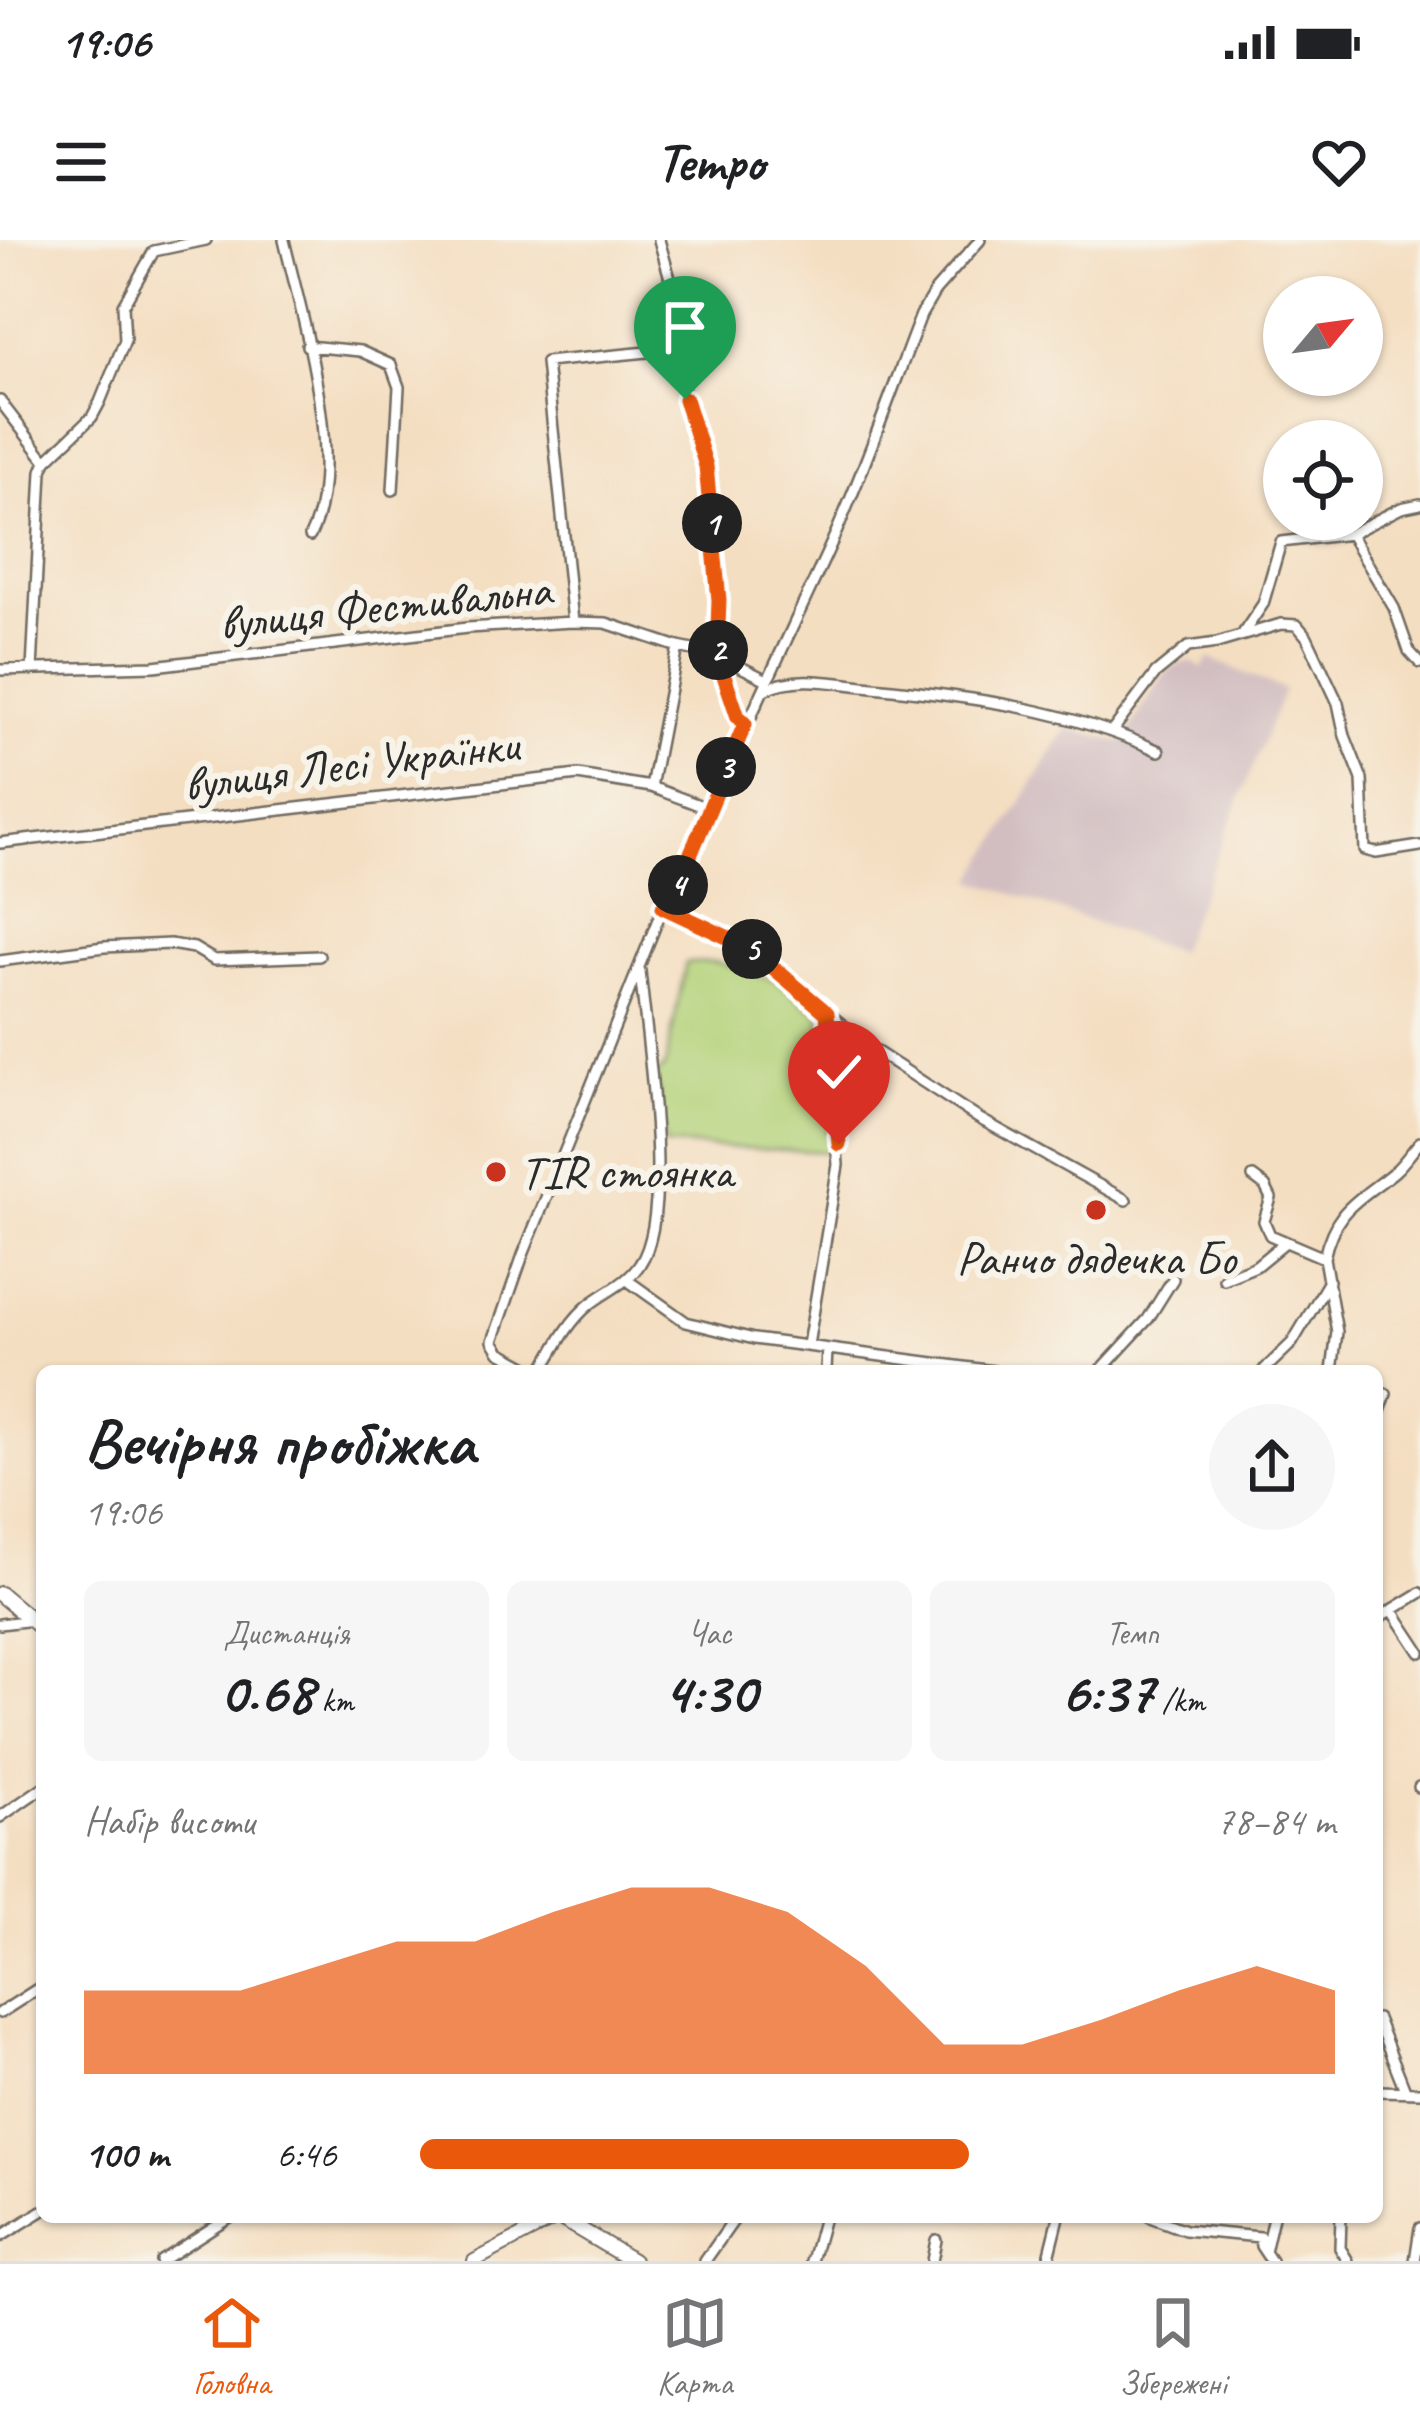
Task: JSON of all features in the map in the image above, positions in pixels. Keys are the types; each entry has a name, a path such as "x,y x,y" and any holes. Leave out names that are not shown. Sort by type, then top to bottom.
{"highway":[{"path":"0,1594 36,1623"},
{"path":"569,2223 633,2261"}],"main road":[{"path":"474,2261 547,2223"}],"street":[{"path":"32,670 46,461 92,417 100,402 125,340 123,305 153,245 206,240"},
{"path":"284,240 323,418 322,488 310,536"},
{"path":"659,240 678,306 679,374 706,466 719,600 717,655 738,717 745,724"},
{"path":"526,1365 500,1352 493,1335 639,966 827,552 922,315 935,292 980,240"},
{"path":"307,346 360,351 391,364 399,387 392,490"},
{"path":"573,622 546,362 678,349"},
{"path":"0,401 46,461"},
{"path":"1383,517 1420,504"},
{"path":"1241,635 1263,604 1281,542 1298,540"},
{"path":"1354,540 1394,608 1409,652 1420,664"},
{"name":"вулиця Фестивальна","path":"0,670 154,666 467,628 573,622 606,623 717,655 766,685"},
{"path":"1113,730 1170,659 1188,647 1290,623 1302,630 1338,704 1362,779 1365,850 1376,853 1420,846"},
{"path":"651,787 678,647"},
{"path":"766,685 798,680 991,699 1113,730 1160,751"},
{"name":"вулиця Лесі Українки","path":"0,843 578,775 651,787 707,808"},
{"path":"663,907 750,948 868,1046 978,1118 1126,1200"},
{"path":"0,961 170,944 194,948 214,960 319,956"},
{"path":"542,1365 577,1316 627,1280 649,1246 657,1156 639,966"},
{"path":"808,1346 838,1165 827,1013"},
{"path":"1333,1365 1337,1348 1324,1258 1351,1204 1395,1171 1420,1142"},
{"path":"1253,1177 1271,1198 1266,1228 1284,1243 1324,1258"},
{"path":"1224,1279 1256,1266 1284,1243"},
{"path":"1111,1365 1173,1279"},
{"path":"627,1280 686,1322 754,1339 928,1365"},
{"path":"1269,1365 1292,1342 1329,1281"},
{"path":"826,1365 827,1348"},
{"path":"1383,1403 1386,1394"},
{"path":"1383,1612 1420,1593"},
{"path":"1383,1614 1420,1652"},
{"path":"0,1624 36,1625"},
{"path":"0,1816 36,1792"},
{"path":"0,2013 36,1990"},
{"path":"1383,2034 1405,2090"},
{"path":"1383,2091 1420,2092"},
{"path":"0,2237 36,2215"},
{"path":"161,2261 221,2223"},
{"path":"705,2261 732,2223"},
{"path":"812,2261 822,2223"},
{"path":"1048,2261 1057,2223"},
{"path":"1166,2223 1185,2230 1260,2237 1268,2256"},
{"path":"1268,2256 1272,2223"},
{"path":"1341,2223 1340,2248 1348,2261"},
{"path":"1414,2261 1420,2228"},
{"path":"932,2261 937,2240"}],"shaded area":[{"path":"1209,658 1284,690 1178,952 973,880 1067,728 1122,743 1164,674 1190,661 1202,668"}],"green space":[{"path":"717,962 778,982 821,1017 830,1152 666,1145 656,1076 665,1066 686,963"}],"place":[{"name":"TIR стоянка","path":"496,1172"},
{"name":"Ранчо дядечка Бо","path":"1096,1210"}],"route":[{"path":"685,399 706,466 719,600 717,655 738,717 745,724 671,901 663,907 750,948 827,1013 839,1144"}]}
